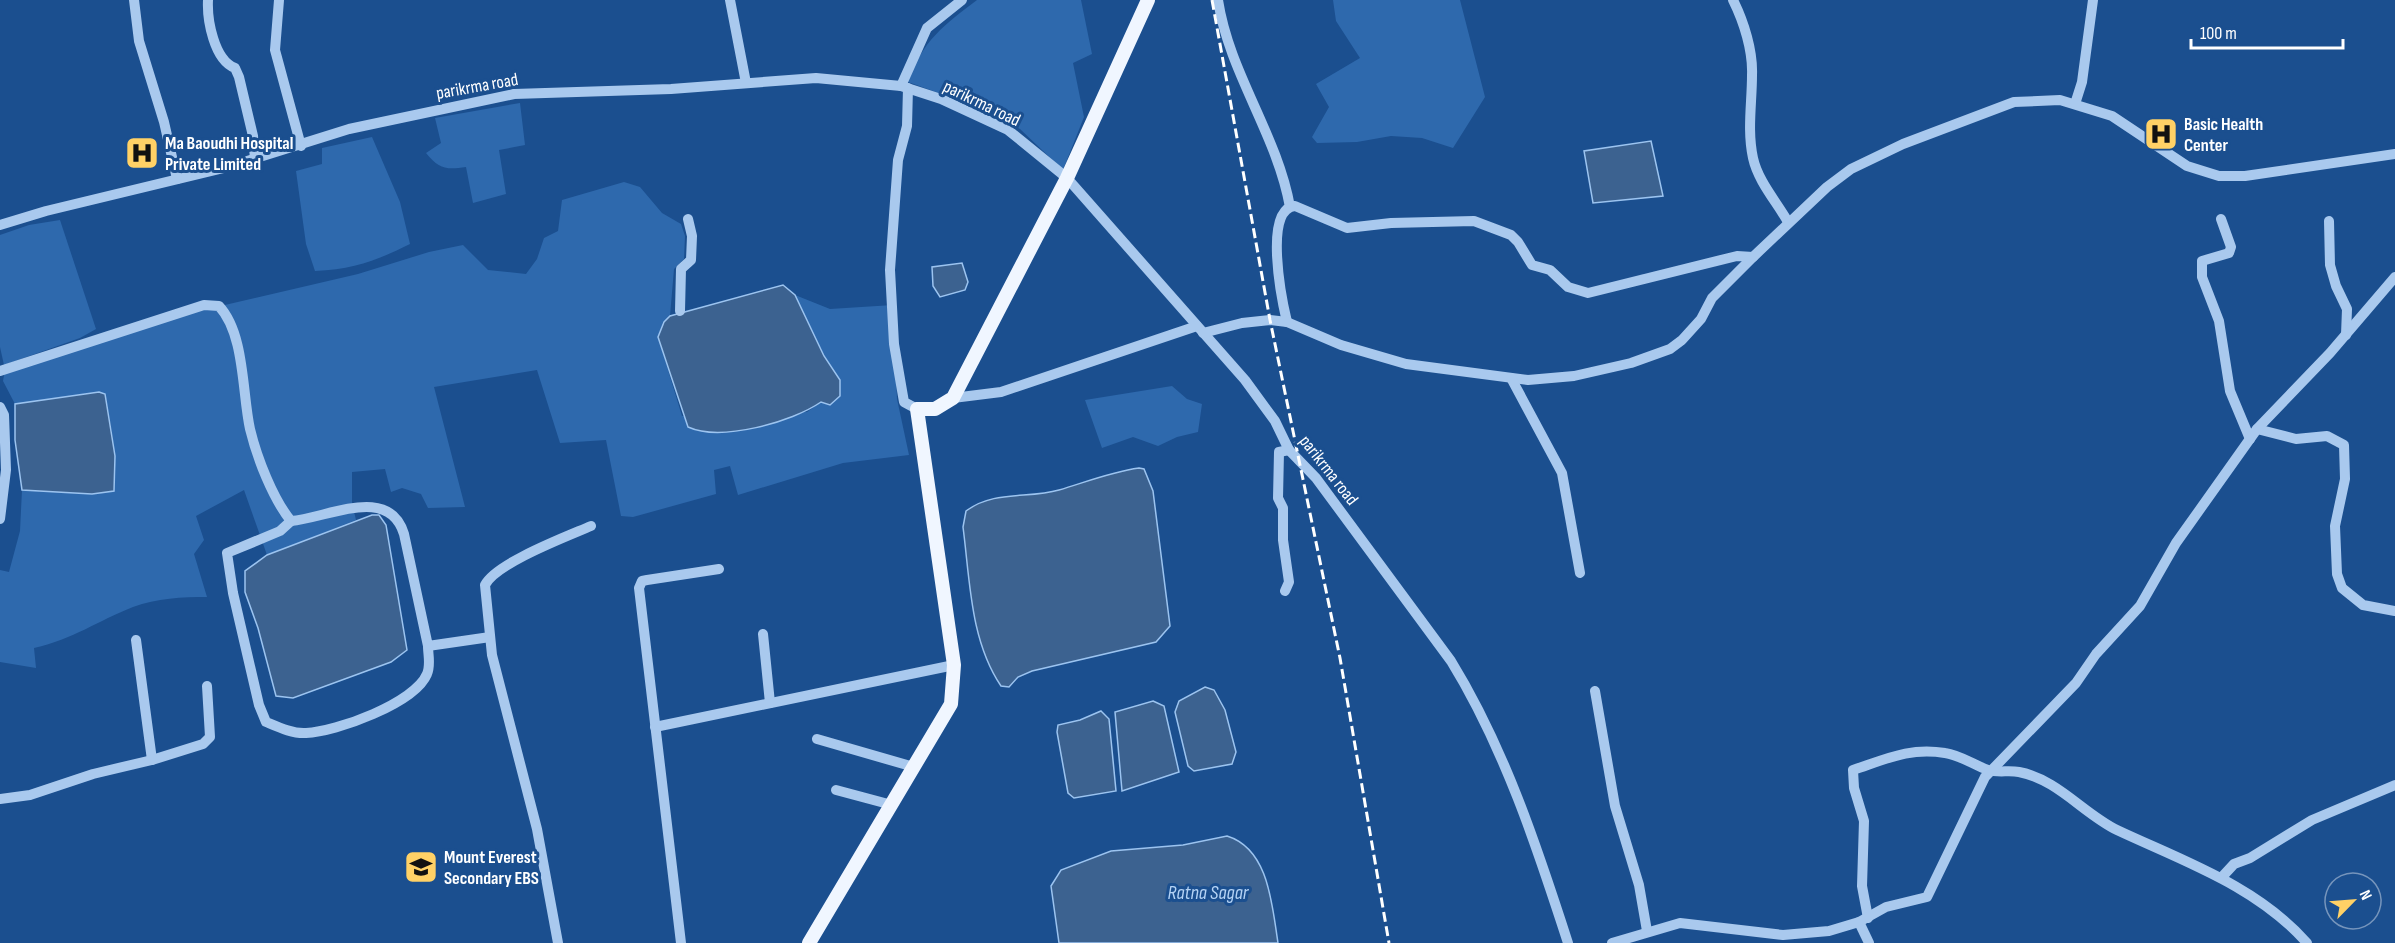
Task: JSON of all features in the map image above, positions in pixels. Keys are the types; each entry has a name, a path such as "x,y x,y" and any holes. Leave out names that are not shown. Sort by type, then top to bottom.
{"main road":[{"path":"809,943 951,704 954,665 917,409 935,409 953,398 1067,178 1148,0"}],"street":[{"path":"134,0 139,41 164,122 177,179"},
{"path":"208,0 212,31 221,55 229,66 236,68 239,77 253,136 255,159"},
{"path":"279,0 275,50 301,146"},
{"path":"730,0 746,83"},
{"path":"917,409 904,402 899,375 890,270 898,160 907,126 904,87 927,28 962,0"},
{"path":"1218,0 1224,37 1278,165 1290,207"},
{"path":"1733,0 1741,15 1753,72 1749,121 1756,170 1788,222"},
{"path":"2075,104 2082,82 2093,0"},
{"name":"parikrma road","path":"0,225 255,159 349,129 514,94 670,89 816,78 904,87 941,99 1008,130 1067,178 1245,380 1275,421 1289,450 1316,478 1451,661 1470,692 1528,826 1568,943"},
{"path":"953,398 1001,392 1200,329 1270,320 1287,322 1341,345 1406,364 1511,378 1528,380 1574,376 1631,363 1670,349 1692,330 1712,298 1788,222 1851,169 1903,144 2014,102 2044,99 2075,104 2112,116 2187,166 2219,176 2245,176 2395,154"},
{"path":"1287,322 1277,246 1279,223 1283,212 1295,206 1347,228 1464,219 1489,225 1518,242 1532,265 1550,270 1568,287 1588,293 1737,256 1753,257"},
{"path":"680,311 681,269 691,260 692,236 688,219"},
{"path":"2221,219 2231,247 2229,253 2202,261 2202,277 2218,321 2230,391 2250,439"},
{"path":"2329,221 2330,265 2336,286 2347,309 2346,335"},
{"path":"1611,943 1680,923 1783,935 1829,931 1863,920 1886,907 1927,897 1985,777 2076,683 2096,654 2140,606 2176,543 2257,429 2346,335 2395,277"},
{"path":"0,370 204,305 219,306 225,313 239,354 251,431 276,501 291,521"},
{"path":"1511,378 1562,473 1580,573"},
{"path":"0,407 4,415 6,470 0,519"},
{"path":"2257,429 2296,439 2327,436 2344,445 2345,479 2335,526 2337,574 2342,588 2363,605 2395,610"},
{"path":"1286,591 1289,582 1283,540 1283,508 1278,498 1278,469 1279,452 1289,450"},
{"path":"379,506 398,518 404,534 428,646 429,667 423,680 379,711 330,730 304,734 266,722 259,705 233,593 227,553 280,531 291,521 355,508 379,506"},
{"path":"558,943 537,829 503,701 490,637 486,595 488,580 536,550 591,526"},
{"path":"681,943 639,593 640,583 719,569"},
{"path":"763,634 770,703"},
{"path":"428,646 490,637"},
{"path":"136,640 152,760"},
{"path":"655,727 954,665"},
{"path":"0,799 30,795 93,774 152,760 207,742 210,728 207,686"},
{"path":"1595,691 1615,806 1640,885 1647,931"},
{"path":"817,739 914,766"},
{"path":"1869,943 1863,920 1864,821 1854,788 1853,770 1910,751 1948,753 1990,771 2020,772 2039,780 2066,795 2116,829 2222,877 2296,931 2307,943"},
{"path":"2222,877 2229,867 2250,858 2312,820 2395,785"},
{"path":"836,790 892,805"}],"shaded area":[{"path":"977,0 1081,0 1092,54 1073,63 1084,117 1063,170 1020,129 975,106 908,82 920,55 928,44 955,17"},
{"path":"1333,0 1460,0 1485,97 1453,148 1422,138 1391,136 1357,142 1317,143 1312,137 1329,107 1316,84 1360,58 1336,21"},
{"path":"520,103 525,145 499,150 506,194 473,203 466,167 443,167 426,153 441,143 435,118"},
{"path":"372,137 400,202 410,244 364,263 315,271 306,244 296,171 322,164 322,148"},
{"path":"624,182 640,187 662,213 681,224 685,236 684,259 674,269 670,316 663,322 658,337 682,416 807,412 821,402 840,380 824,356 795,295 830,309 893,305 897,399 909,455 843,463 738,495 730,466 714,470 716,494 633,517 621,516 606,440 560,443 537,370 434,387 465,507 428,508 421,494 402,488 391,492 385,469 352,472 352,503 356,520 267,555 244,490 196,516 204,540 194,554 207,597 151,602 120,612 61,640 34,648 36,668 0,662 0,570 9,572 20,531 22,490 92,494 114,491 115,479 113,442 105,394 99,392 15,404 3,381 5,370 199,311 358,274 429,252 463,245 488,270 526,274 537,259 544,238 558,231 562,200"},
{"path":"60,220 96,329 80,338 4,365 0,347 0,235 29,225"},
{"path":"1172,386 1187,399 1202,404 1198,432 1177,437 1158,446 1133,437 1102,448 1085,400"}],"water":[{"path":"1651,141 1663,196 1593,203 1584,151"},
{"path":"962,263 968,282 965,290 940,297 933,286 932,267"},
{"path":"783,285 795,295 824,356 840,380 840,396 830,405 821,402 793,416 756,428 719,432 688,427 658,337 664,322 670,316"},
{"path":"99,392 105,394 115,456 114,491 92,494 22,490 15,440 15,404"},
{"path":"1139,468 1144,469 1153,491 1170,626 1156,642 1032,671 1018,677 1009,687 1001,686 983,649 973,609 963,527 966,511 988,500 1047,493"},
{"path":"372,515 379,515 386,525 407,650 391,662 293,698 276,696 258,628 245,592 245,571 267,555"},
{"path":"1205,687 1214,690 1225,710 1236,752 1232,764 1194,771 1188,766 1175,712 1179,701"},
{"path":"1153,701 1164,706 1179,772 1122,791 1115,712"},
{"path":"1101,711 1109,719 1116,791 1074,798 1068,793 1057,732 1058,725 1080,720"},
{"name":"Ratna Sagar","path":"1227,836 1241,843 1252,853 1260,866 1270,896 1278,943 1059,943 1051,886 1061,870 1111,851 1183,845"}],"railway":[{"path":"1212,0 1270,320 1340,658 1389,943"}],"place":[{"name":"Basic Health Center","path":"2161,134"},
{"name":"Ma Baoudhi Hospital Private Limited","path":"142,153"},
{"name":"Mount Everest Secondary EBS","path":"421,867"}]}
